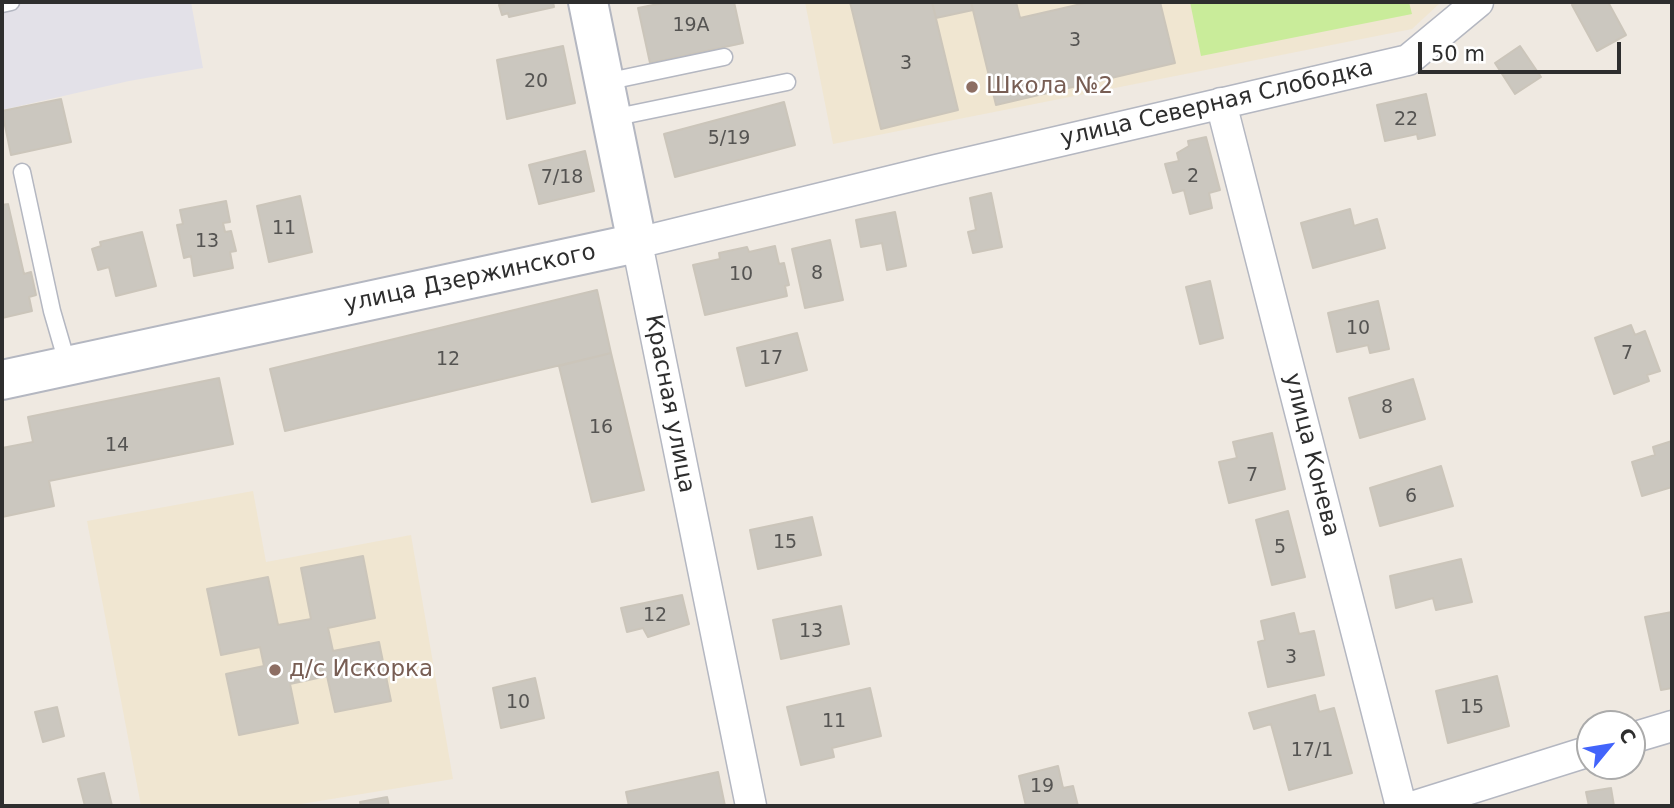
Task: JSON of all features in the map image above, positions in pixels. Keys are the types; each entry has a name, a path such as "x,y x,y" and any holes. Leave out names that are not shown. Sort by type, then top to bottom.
{"main road":[{"name":"Красная улица","path":"588,2 637,243"},
{"name":"улица Дзержинского","path":"2,380 637,243"}],"street":[{"name":"улица Северная Слободка","path":"936,170 1408,60 1475,2"},
{"name":"улица Конева","path":"1221,103 1401,806"},
{"name":"улица Дзержинского","path":"637,243 936,170"},
{"name":"Красная улица","path":"637,243 751,806"},
{"path":"1646,734 1672,726"},
{"path":"1415,806 1576,755"}],"lane":[{"path":"2,4 11,2"},
{"path":"608,100 724,57"},
{"path":"608,100 788,82"},
{"path":"22,172 52,311 68,366"}],"shaded area":[{"path":"2,2 191,2 203,68 129,81 2,110"},
{"name":"Школа №2","path":"805,2 1439,4 1412,29 833,144"},
{"name":"д/с Искорка","path":"253,491 266,562 411,535 453,779 289,806 141,806 87,521"}],"green space":[{"path":"1190,2 1409,2 1412,14 1201,56"}],"building":[{"path":"505,2 553,2 554,7 509,17 508,13 502,15 499,5"},
{"path":"668,2 734,2 743,43 650,63 638,8"},
{"path":"850,2 932,2 958,110 881,129"},
{"path":"932,2 971,2 973,10 936,18"},
{"path":"971,2 1016,2 1020,18 1090,2 1160,2 1175,63 996,105"},
{"path":"1579,2 1608,2 1626,35 1597,51 1572,5"},
{"path":"563,46 575,103 507,119 497,60"},
{"path":"1520,46 1541,77 1515,94 1495,63"},
{"path":"1426,94 1435,135 1418,139 1417,134 1385,141 1377,105"},
{"path":"61,99 71,142 11,155 2,111"},
{"path":"784,102 795,145 675,177 664,134"},
{"path":"1206,137 1220,190 1209,193 1212,208 1190,214 1184,190 1173,193 1165,164 1179,161 1177,153 1189,146 1188,141"},
{"path":"585,151 594,191 539,204 529,165"},
{"path":"991,193 1002,247 973,253 968,232 976,230 970,198"},
{"path":"300,196 312,252 269,262 257,206"},
{"path":"226,201 230,222 223,223 225,232 231,231 236,251 230,252 233,268 194,276 191,256 184,258 177,225 183,224 180,210"},
{"path":"8,204 24,274 31,272 36,295 29,297 32,311 2,318 2,205"},
{"path":"1350,209 1354,226 1377,219 1385,248 1313,268 1301,223"},
{"path":"895,212 906,266 887,270 882,243 861,247 856,220"},
{"path":"142,232 156,286 116,296 109,267 98,270 92,249 101,246 100,242"},
{"path":"830,240 843,300 805,308 792,249"},
{"path":"775,246 779,264 784,263 789,285 785,286 787,296 705,315 693,265 720,259 719,253 747,247 749,252"},
{"path":"1210,281 1223,338 1200,344 1186,287"},
{"path":"597,290 611,353 285,431 270,369"},
{"path":"1378,301 1389,349 1370,353 1368,345 1337,352 1328,313"},
{"path":"1631,325 1635,335 1645,331 1660,371 1647,375 1649,381 1614,394 1595,338"},
{"path":"797,333 807,370 746,386 737,348"},
{"path":"611,353 644,490 592,502 559,366"},
{"path":"219,378 233,444 49,481 54,506 2,517 2,448 33,442 28,417"},
{"path":"1413,379 1425,419 1360,438 1349,398"},
{"path":"1272,433 1285,489 1229,503 1219,462 1237,458 1233,442"},
{"path":"1672,441 1672,487 1642,496 1632,462 1655,455 1653,447"},
{"path":"1441,466 1453,506 1380,526 1370,488"},
{"path":"1288,511 1305,577 1272,585 1256,520"},
{"path":"812,517 821,555 758,569 750,530"},
{"path":"363,556 375,618 328,628 333,651 379,642 391,701 335,712 327,676 290,684 298,723 239,735 226,674 264,666 260,647 221,655 207,589 268,577 278,625 311,619 301,568"},
{"path":"1461,559 1472,602 1436,610 1433,598 1396,608 1390,576"},
{"path":"682,595 689,624 648,637 643,628 627,632 621,608"},
{"path":"841,606 849,644 781,659 773,620"},
{"path":"1672,612 1672,688 1661,690 1645,617"},
{"path":"1294,613 1299,634 1314,631 1324,675 1268,687 1258,642 1265,640 1261,621"},
{"path":"1497,676 1509,726 1448,743 1436,691"},
{"path":"535,678 544,718 501,728 493,688"},
{"path":"870,688 881,736 832,748 834,757 801,765 787,707"},
{"path":"1315,695 1319,712 1334,708 1352,773 1289,790 1271,724 1254,729 1249,713"},
{"path":"57,707 64,736 43,742 35,712"},
{"path":"1058,766 1063,788 1073,786 1078,806 1026,806 1019,776"},
{"path":"718,772 725,806 629,806 626,792"},
{"path":"104,773 112,806 85,806 78,779"},
{"path":"1611,788 1614,806 1589,806 1586,792"},
{"path":"387,797 389,806 361,806 360,802"}],"place":[{"name":"Школа №2","path":"972,87"},
{"name":"д/с Искорка","path":"275,670"}]}
